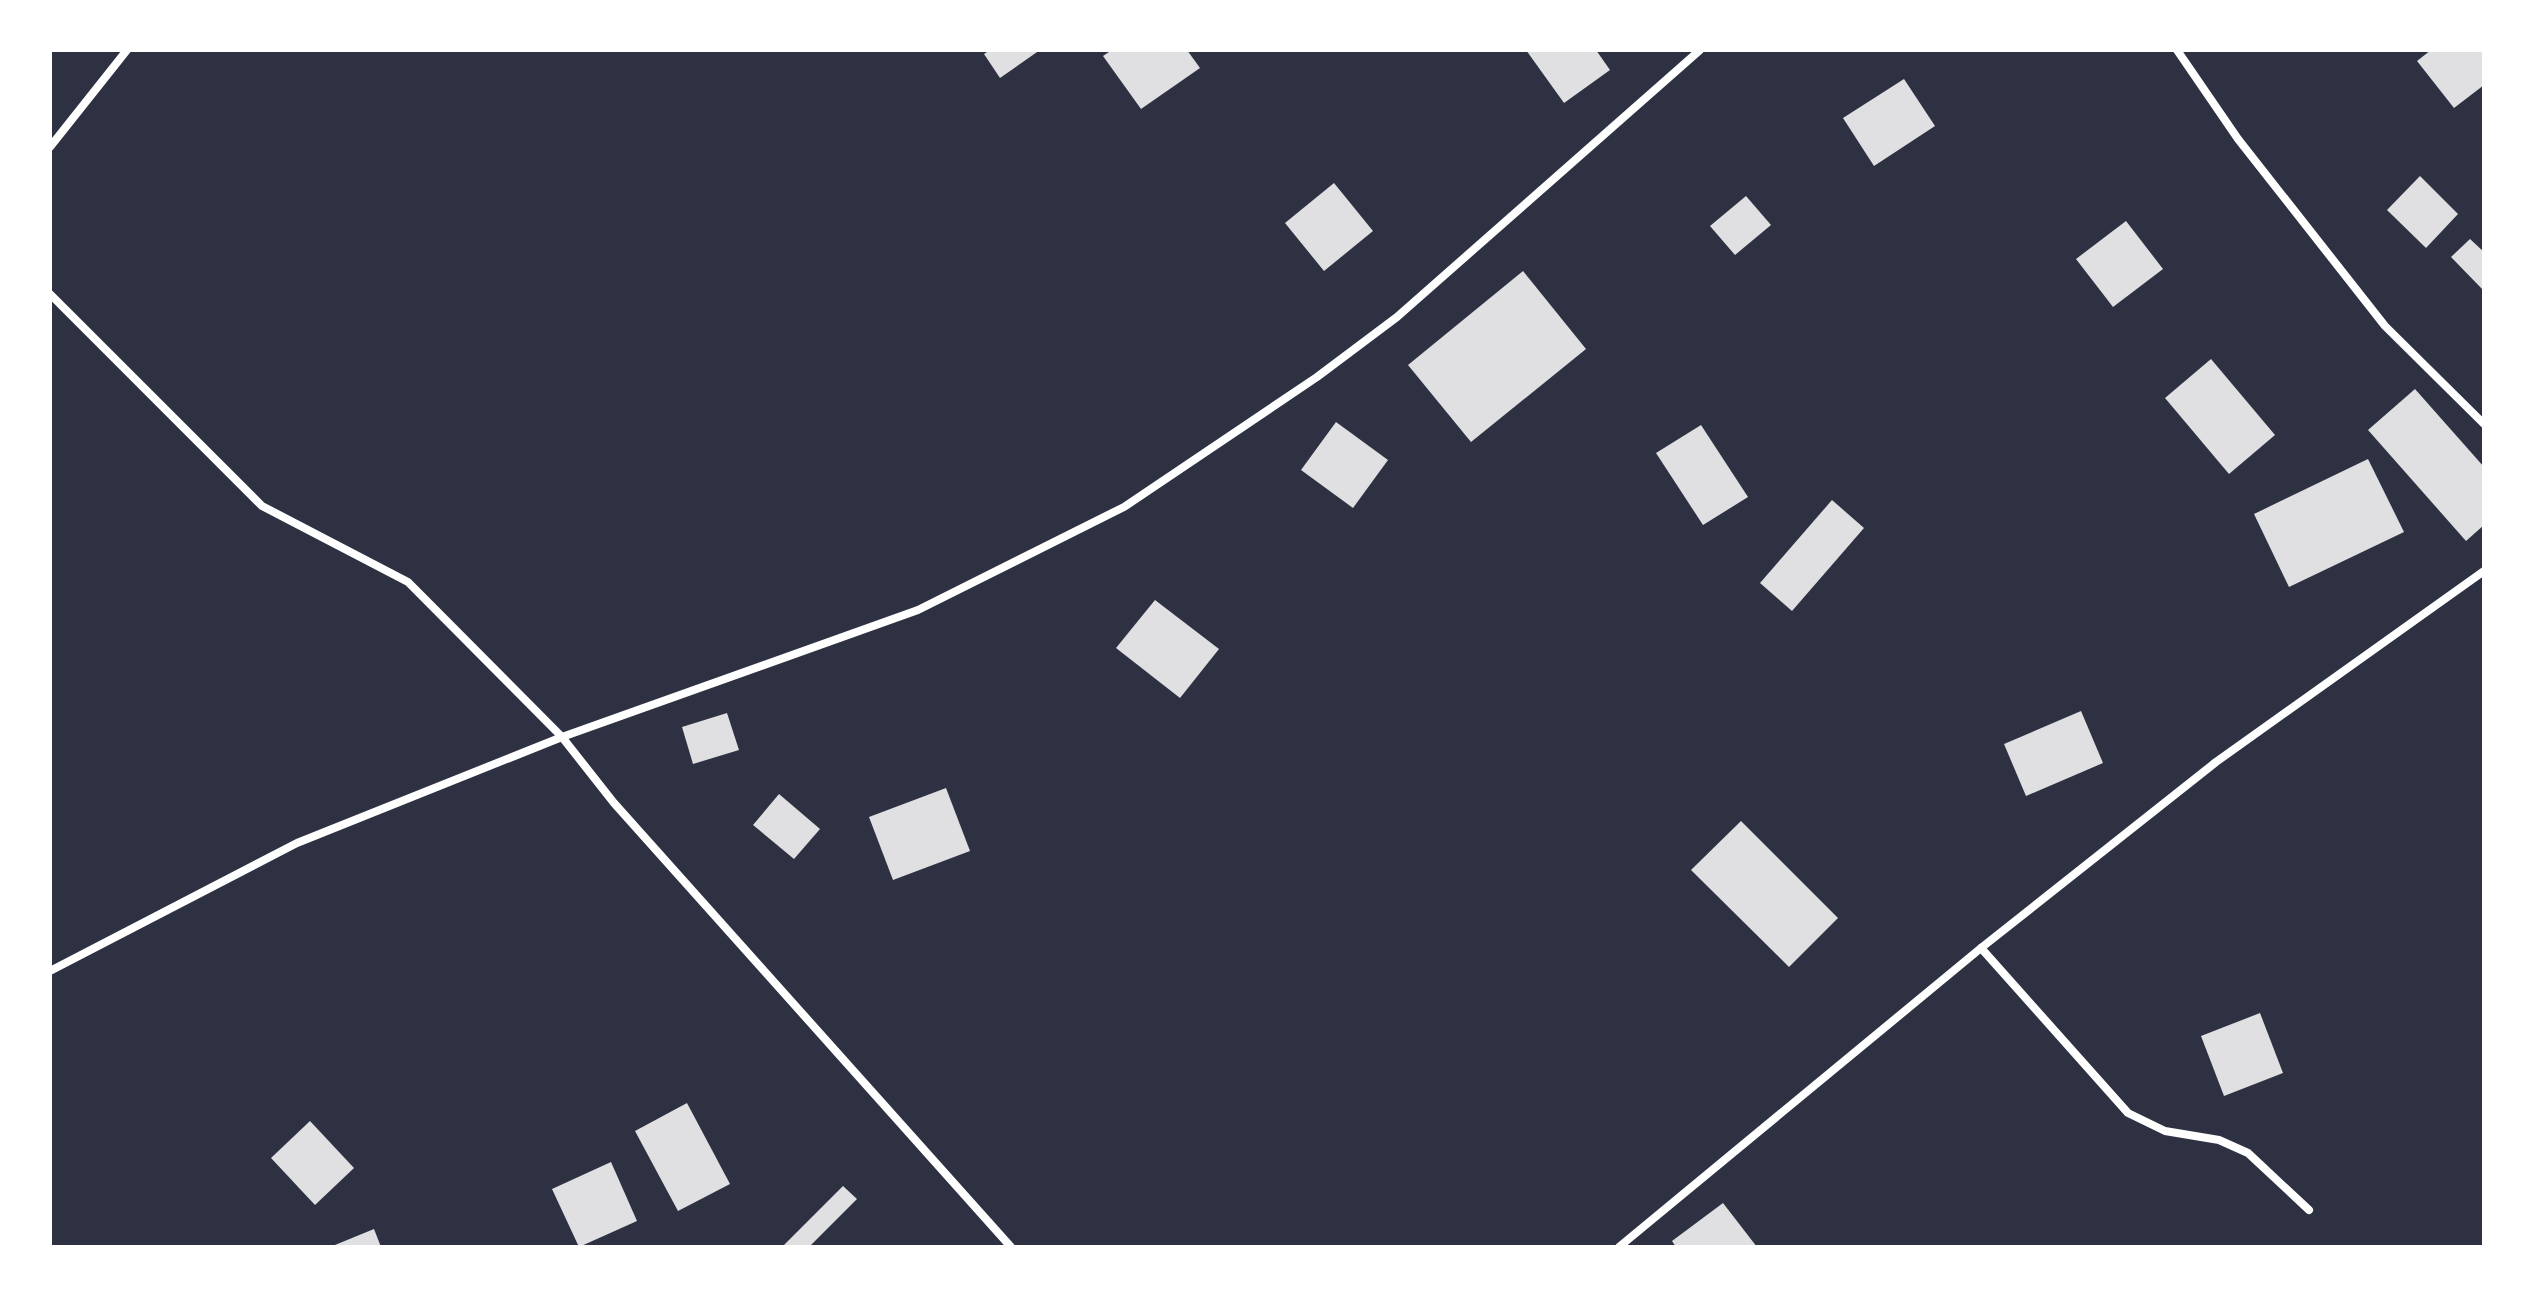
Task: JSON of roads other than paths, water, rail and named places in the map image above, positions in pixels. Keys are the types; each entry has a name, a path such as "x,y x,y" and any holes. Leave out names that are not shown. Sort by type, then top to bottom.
{"street":[{"path":"50,147 127,50"},
{"path":"50,971 297,843 562,737 918,610 1124,507 1317,377 1397,317 1700,50"},
{"path":"2177,50 2238,139 2385,326 2484,424"},
{"path":"50,294 262,506 408,582 562,737 614,803 1011,1247"},
{"path":"1619,1247 1981,948 2216,762 2484,571"},
{"path":"1981,948 2128,1113 2165,1131 2219,1140 2248,1153 2309,1210"}]}
